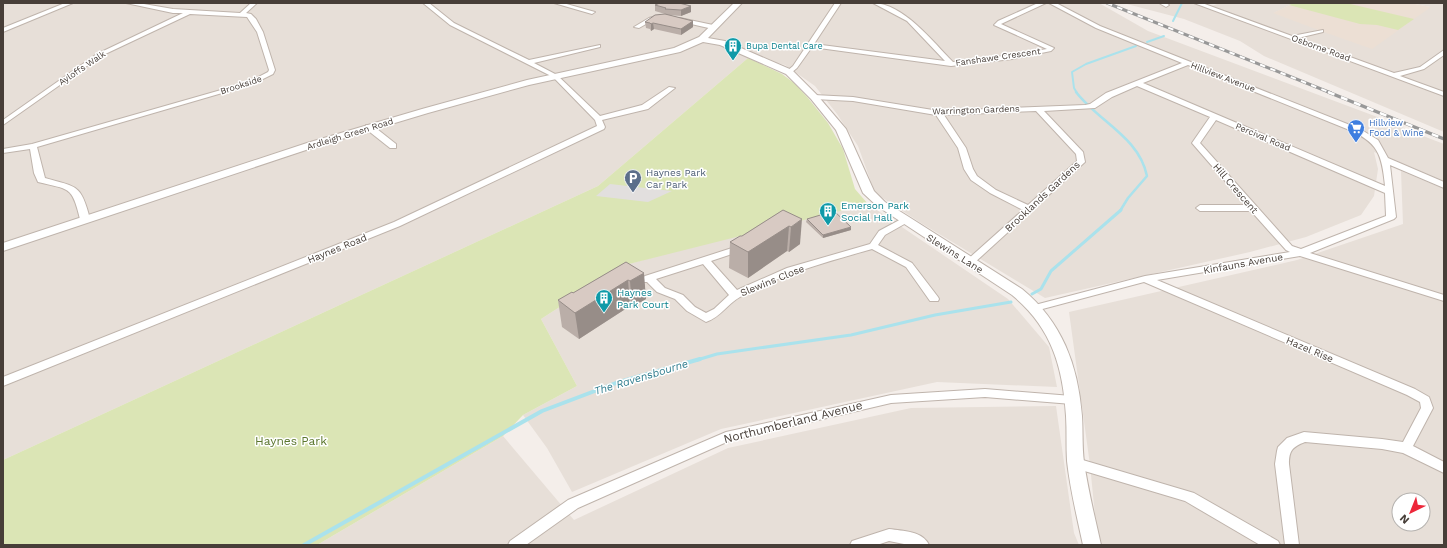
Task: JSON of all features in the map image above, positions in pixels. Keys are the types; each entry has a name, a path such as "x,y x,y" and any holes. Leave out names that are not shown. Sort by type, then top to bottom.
{"street":[{"path":"3,30 70,3"},
{"path":"129,3 147,7 189,12 242,13 254,3"},
{"path":"426,3 452,24 556,76 598,119 645,107 671,88"},
{"path":"557,3 592,12"},
{"path":"702,39 738,3"},
{"path":"789,72 795,67 838,3"},
{"path":"876,3 909,20 951,64"},
{"name":"Fanshawe Crescent","path":"810,45 951,64 1012,57 1049,50 1051,48 997,25 1000,22 1043,3"},
{"name":"Hillview Avenue","path":"1052,3 1098,27 1350,127 1366,135 1377,144 1385,160"},
{"name":"Osborne Road","path":"1197,3 1444,94"},
{"path":"1209,7 1218,4"},
{"name":"Ayloffs Walk","path":"3,123 99,55 189,12"},
{"name":"Brookside","path":"33,146 251,83 271,73 272,70 258,27 253,17 242,13"},
{"path":"637,27 651,19 660,18"},
{"path":"674,19 713,27"},
{"path":"1292,38 1321,32"},
{"name":"Slewins Lane","path":"702,39 728,46 789,72 814,97 841,130 869,193 881,204 1017,292 1035,308 1048,326 1060,347 1067,370 1072,400 1076,463 1082,502 1092,545"},
{"name":"Ardleigh Green Road","path":"3,247 369,127 556,76 668,52 691,45 702,39"},
{"path":"528,62 598,46"},
{"path":"1394,75 1422,68 1444,52"},
{"path":"1139,84 1187,63"},
{"name":"Warrington Gardens","path":"814,97 853,99 939,113 1088,107 1109,95 1139,84"},
{"name":"Percival Road","path":"1139,84 1388,190"},
{"name":"Brooklands Gardens","path":"970,262 1081,162 1080,154 1036,108"},
{"path":"939,113 958,141 964,154 967,168 974,178 986,187 1029,209"},
{"name":"Hill Crescent","path":"1215,116 1196,143 1289,248 1300,253"},
{"name":"Haynes Road","path":"3,382 397,224 601,127 598,119"},
{"path":"369,127 393,146"},
{"path":"3,151 33,146 38,173 41,180 65,185 76,190 80,197 85,219"},
{"path":"1385,160 1444,185"},
{"name":"Kinfauns Avenue","path":"1035,308 1145,279 1300,253 1391,217 1385,160"},
{"path":"1200,208 1253,208"},
{"path":"905,220 882,233 873,246 909,265 934,299"},
{"name":"Slewins Close","path":"649,278 661,290 679,297 691,310 706,318 718,311 735,295 791,270 873,246"},
{"path":"637,284 649,278 732,250"},
{"path":"1300,253 1444,298"},
{"path":"704,260 735,295"},
{"name":"Hazel Rise","path":"1145,279 1411,392 1425,400 1427,408 1406,448"},
{"name":"Northumberland Avenue","path":"515,545 574,504 726,437 891,399 984,393 1072,400"},
{"path":"1292,545 1282,464 1283,451 1290,442 1304,437 1382,444 1406,448 1444,468"},
{"path":"1076,463 1189,497 1273,545"},
{"path":"857,545 889,535 916,540 922,545"}],"shaded area":[{"path":"3,3 1099,3 1148,31 1404,127 1402,128 1444,144 1444,181 1374,152 1378,169 1374,196 1361,215 1306,237 1250,252 1045,298 921,223 875,193 858,146 837,114 815,86 785,65 753,56 748,58 598,186 3,460"},
{"path":"1123,3 1197,3 1209,7 1220,3 1294,3 1274,13 1430,7 1410,3 1444,3 1444,132 1264,56 1240,41 1184,19"},
{"path":"1294,3 1410,3 1431,7 1372,49 1273,13"},
{"path":"1401,171 1444,189 1444,545 1098,545 1090,465 1069,312 1297,260 1403,224"},
{"name":"Haynes Park Car Park","path":"610,184 672,191 648,202 596,196"},
{"path":"868,204 1008,299 1049,347 1057,387 937,382 721,429 572,492 547,448 523,415 577,386 541,319 625,265 690,247"},
{"path":"1056,406 1074,533 1079,545 317,545 503,436 574,520 728,448 911,408"}],"green space":[{"path":"1294,3 1346,3 1414,19 1398,30 1377,25 1360,24 1289,5"},
{"name":"Haynes Park","path":"748,58 782,74 794,83 808,98 828,123 843,149 855,189 868,204 625,265 541,319 577,386 523,415 503,436 317,545 3,545 3,460 598,186"}],"building":[{"path":"660,3 679,3 691,6 681,10 665,9 666,8 655,5"},
{"path":"665,14 693,21 681,29 645,22 655,15"},
{"path":"783,210 802,219 748,252 730,242 742,236"},
{"name":"Emerson Park Social Hall","path":"834,211 851,227 823,235 807,219"},
{"path":"626,262 644,273 630,281 628,280 575,313 558,300 572,292 573,293"}],"waterway":[{"name":"The Ravensbourne","path":"1173,21 1182,3"},
{"name":"The Ravensbourne","path":"1147,42 1164,36"},
{"name":"The Ravensbourne","path":"1077,93 1074,88 1072,72 1086,64 1136,46"},
{"name":"The Ravensbourne","path":"1076,92 1085,103 1127,140 1143,162 1147,176 1128,198 1120,211"},
{"name":"The Ravensbourne","path":"1032,294 1041,289 1051,271 1120,211"},
{"name":"The Ravensbourne","path":"697,360 717,354 851,335 935,315 1011,302"},
{"name":"The Ravensbourne","path":"304,545 542,411 616,383 700,359"}],"railway":[{"path":"1107,3 1331,93"},
{"path":"1328,92 1444,139"}],"place":[{"name":"Bupa Dental Care","path":"733,61"},
{"name":"Hillview Food & Wine","path":"1356,143"},
{"name":"Haynes Park Car Park","path":"633,193"},
{"name":"Emerson Park Social Hall","path":"828,226"},
{"name":"Haynes Park Court","path":"604,313"}]}
